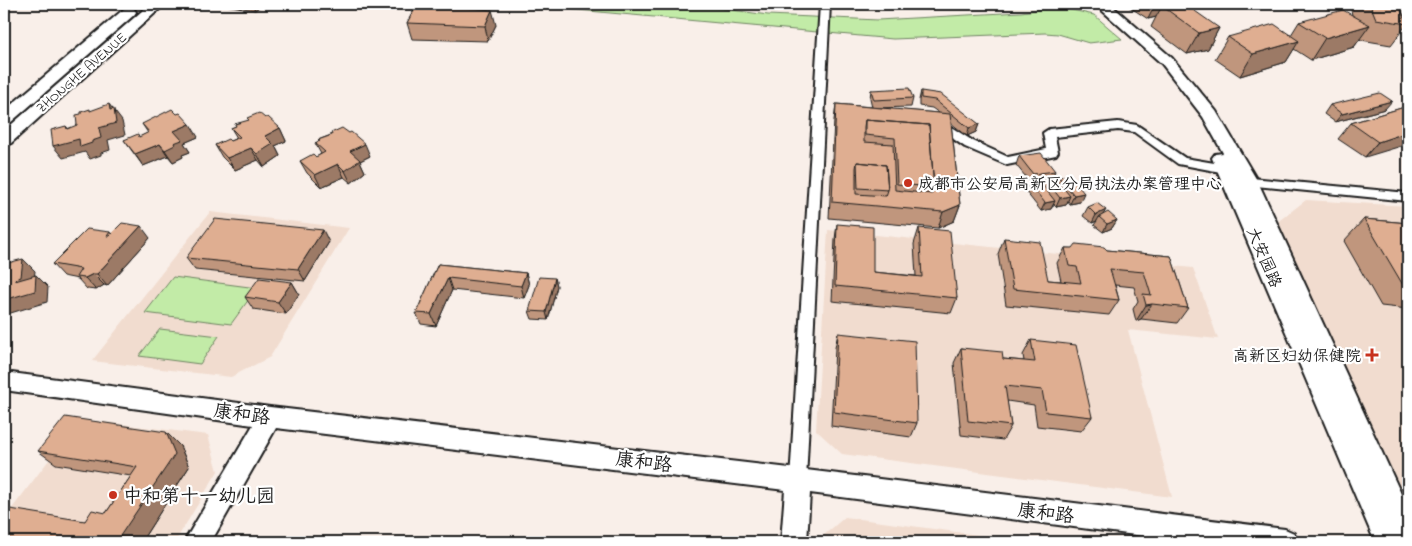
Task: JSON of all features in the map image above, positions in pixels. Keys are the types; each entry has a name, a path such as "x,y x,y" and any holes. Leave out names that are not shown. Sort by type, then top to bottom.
{"street":[{"name":"ZHONGHE AVENUE","path":"4,119 138,4"},
{"name":"ZHONGHE AVENUE","path":"4,140 158,4"},
{"path":"794,542 824,4"},
{"name":"大安园路","path":"1094,4 1138,42 1163,69 1182,93 1236,177 1388,542"},
{"path":"1102,4 1167,61 1210,115 1236,177 1408,537"},
{"path":"1404,4 1408,6"},
{"path":"928,116 970,144 1007,161 1052,152 1049,133 1118,126 1137,129 1182,161 1236,177 1408,197"},
{"name":"康和路","path":"4,381 270,417 798,480 1285,542"},
{"path":"197,542 270,417"}],"shaded area":[{"name":"高新区妇幼保健院","path":"1306,200 1408,206 1408,496 1394,486 1276,223"},
{"path":"210,212 349,228 270,357 231,377 92,361"},
{"path":"828,230 1193,268 1218,339 1128,330 1172,497 842,454 816,430"},
{"name":"中和第十一幼儿园","path":"80,419 208,435 218,471 175,542 4,542 4,519"},
{"path":"845,517 1030,542 816,542"}],"green space":[{"path":"529,4 688,4 768,15 878,20 1021,12 1059,7 1094,15 1122,39 1089,43 1058,34 1045,33 893,39"},
{"path":"173,277 257,288 231,324 145,313"},
{"path":"160,329 219,336 200,364 139,356"}],"building":[{"path":"417,4 451,4 450,6 492,10 485,26 407,23"},
{"path":"1148,4 1166,4 1154,7"},
{"path":"1185,4 1219,28 1199,33 1162,6"},
{"path":"1370,4 1399,4 1407,24 1376,19"},
{"path":"1343,10 1370,25 1325,38 1299,22"},
{"path":"1274,24 1299,41 1253,54 1228,37"},
{"path":"909,88 913,98 874,100 871,90"},
{"path":"921,91 941,94 979,124 969,128 935,100 921,98"},
{"path":"1380,93 1392,101 1342,114 1330,105"},
{"path":"109,104 110,110 114,109 116,123 99,128 101,138 80,147 79,139 53,146 51,130 66,126 67,129 77,125 76,115"},
{"path":"836,104 950,114 960,205 943,212 832,202","holes":["865,120 929,125 934,187 932,194 895,190 893,144 864,142","857,162 886,165 888,190 886,196 856,194"]},
{"path":"1408,106 1408,132 1378,142 1351,123"},
{"path":"172,109 177,114 180,113 190,124 174,131 182,140 165,150 160,144 135,154 124,140 138,134 139,137 149,132 142,124"},
{"path":"259,113 265,118 268,117 280,128 265,136 273,144 257,154 251,148 227,158 215,145 228,139 230,141 240,137 231,128 236,126 235,124 249,120 247,118"},
{"path":"865,120 929,125 934,187 897,184 895,138 865,135"},
{"path":"342,128 349,133 351,132 365,144 350,151 360,160 345,171 338,164 315,175 300,161 313,154 316,157 325,152 315,143"},
{"path":"1041,153 1055,171 1033,174 1019,156"},
{"path":"857,162 886,165 888,190 858,188"},
{"path":"1069,175 1084,193 1074,195 1059,177"},
{"path":"1055,178 1070,196 1060,198 1045,179"},
{"path":"1040,182 1055,201 1045,203 1030,184"},
{"path":"1097,203 1106,210 1096,215 1088,207"},
{"path":"1108,212 1117,220 1107,224 1099,217"},
{"path":"215,219 323,230 298,269 186,258"},
{"path":"1364,219 1408,223 1408,285 1403,285"},
{"path":"122,223 141,226 97,274 85,278 76,277 81,269 52,264 87,229 110,232 107,236 109,236"},
{"path":"837,224 873,227 873,272 922,277 919,228 950,231 957,298 835,286"},
{"path":"1004,238 1040,242 1048,280 1081,283 1077,267 1069,266 1065,248 1073,248 1076,244 1104,247 1107,250 1171,256 1188,308 1146,305 1143,294 1151,295 1144,272 1110,269 1119,300 1013,289"},
{"path":"23,259 21,277 15,279 15,281 36,275 35,291 4,300 4,264"},
{"path":"438,264 526,273 521,286 448,278 431,314 416,313"},
{"path":"539,277 555,278 546,312 529,311"},
{"path":"259,278 292,282 278,302 245,297"},
{"path":"838,333 915,341 917,423 834,412"},
{"path":"1031,340 1076,345 1092,417 1046,412 1042,390 1005,386 1011,426 968,421 961,348 1002,352 1003,359 1035,362"},
{"path":"65,417 166,432 175,454 116,542 4,542 4,508 85,521 92,510 106,513 137,467 38,451"}],"place":[{"name":"成都市公安局高新区分局执法办案管理中心","path":"908,183"},
{"name":"高新区妇幼保健院","path":"1372,355"},
{"name":"中和第十一幼儿园","path":"113,495"}]}
